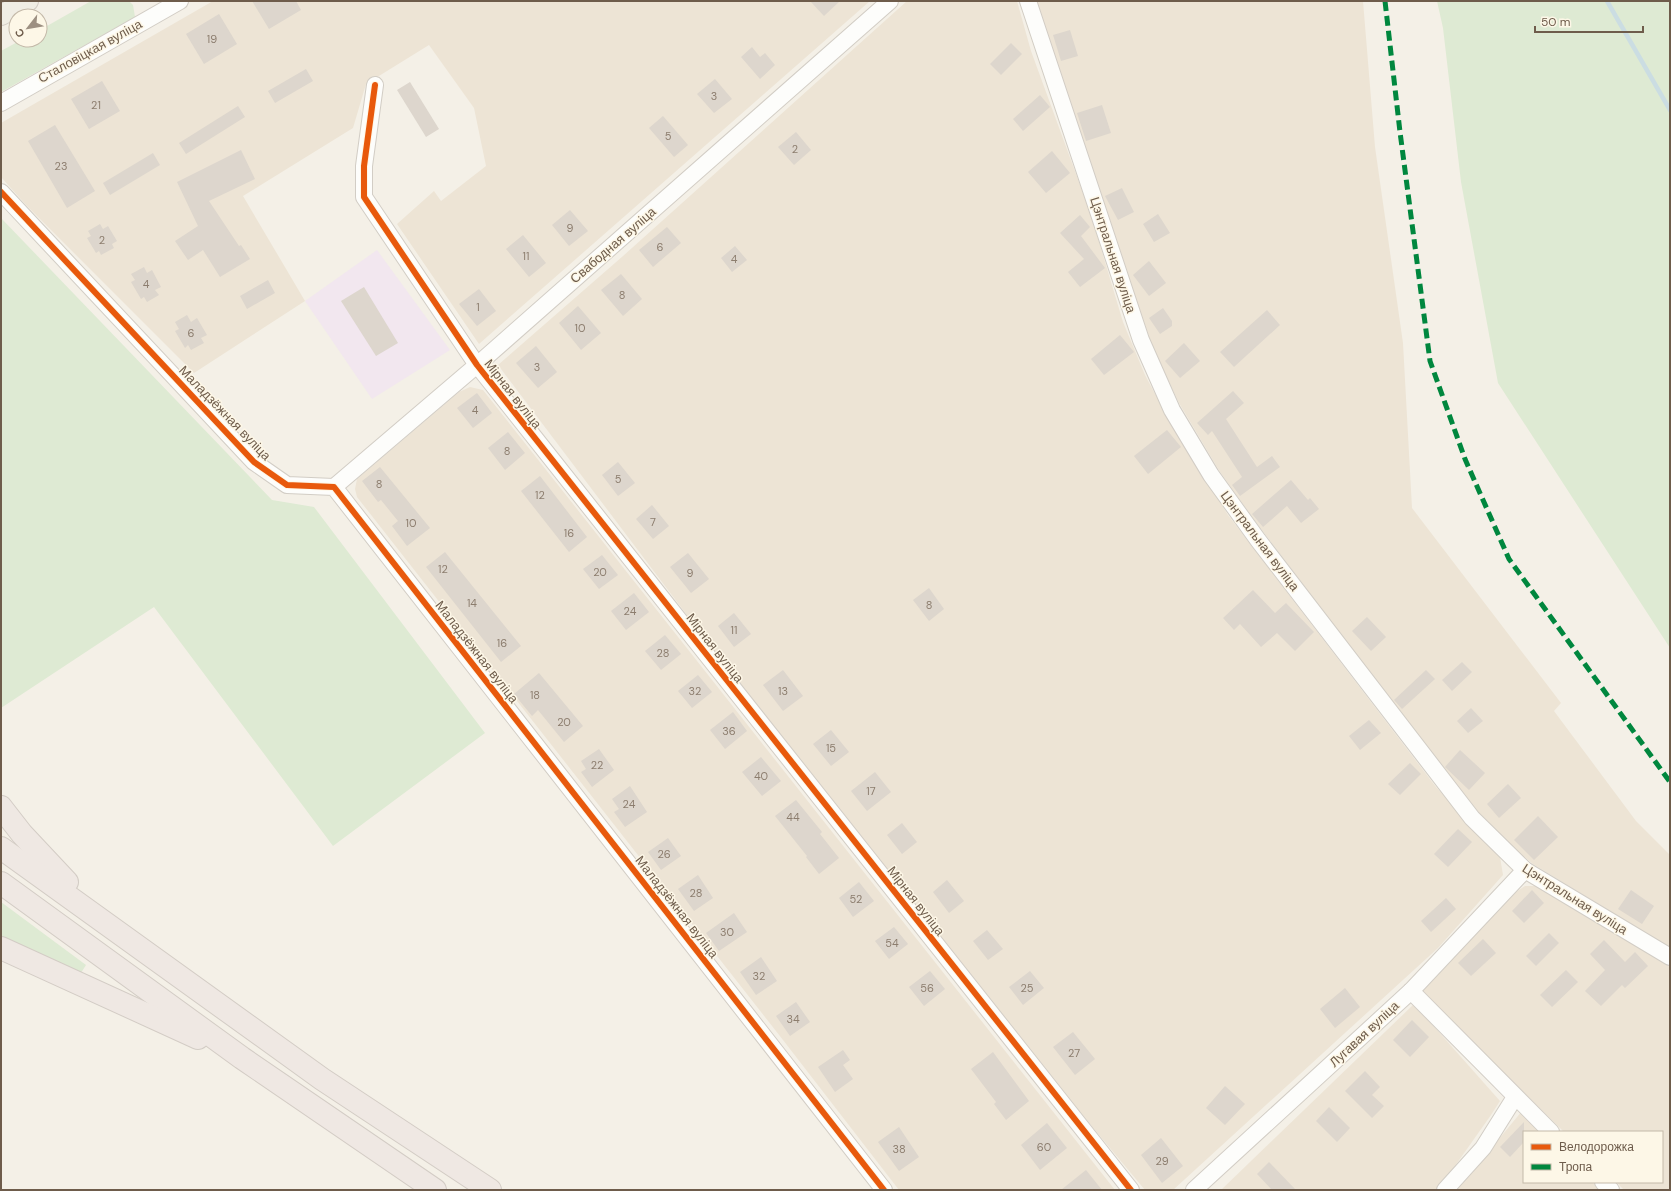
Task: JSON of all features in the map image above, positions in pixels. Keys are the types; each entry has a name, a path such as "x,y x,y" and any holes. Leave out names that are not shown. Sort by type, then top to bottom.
{"highway":[{"path":"1,807 48,864 114,930"},
{"path":"1,848 322,1079 490,1190"},
{"path":"1,883 242,1058 435,1190"},
{"path":"1,948 242,1058"}],"main road":[{"path":"1,15 28,1"}],"street":[{"name":"Сталовіцкая вуліца","path":"1,103 180,1"},
{"name":"Свабодная вуліца","path":"334,487 476,365 890,1"},
{"name":"Цэнтральная вуліца","path":"1028,1 1141,340 1172,410 1211,475 1472,818 1524,870 1670,957"},
{"name":"Мірная вуліца","path":"375,85 364,166 364,197 476,365 1131,1190"},
{"name":"Маладзёжная вуліца","path":"1,192 254,462 287,485 334,487 884,1190"},
{"name":"Лугавая вуліца","path":"1194,1190 1411,991 1524,870"},
{"path":"1411,991 1550,1131"},
{"path":"1445,1190 1483,1148 1515,1097"}],"shaded area":[{"path":"213,1 870,1 479,344 397,224 434,191 441,201 486,166 474,108 429,45 366,84 353,128 243,196 305,301 194,373 26,205 1,177 1,123"},
{"path":"907,1 1017,1 1031,51 1091,215 1123,322 1145,375 1171,424 1228,515 1436,787 1500,857 1503,875 1438,948 1173,1190 1145,1190 917,917 875,864 498,365 623,256"},
{"path":"1036,1 1363,1 1375,147 1403,343 1412,508 1561,703 1554,711 1636,821 1670,855 1670,948 1533,864 1507,843 1478,813 1258,525 1220,472 1179,403 1153,348 1083,145"},
{"path":"377,250 450,350 372,399 305,301"},
{"path":"470,387 483,390 1115,1190 899,1190 357,497 355,489 357,479 459,392"},
{"path":"1525,886 1538,886 1670,967 1670,1190 1624,1190 1617,1183 1663,1183 1663,1131 1563,1131 1421,992 1516,892"},
{"path":"1414,1004 1500,1101 1438,1190 1221,1190"},
{"path":"1522,1111 1541,1131 1523,1131 1523,1183 1593,1183 1601,1190 1457,1190"}],"green space":[{"path":"91,1 129,1 133,5 135,17 1,92 1,51 8,47 48,48 48,25"},
{"path":"1437,1 1670,1 1670,648 1498,383 1461,182 1443,28"},
{"path":"1,218 272,500 314,507 485,733 333,846 154,607 1,708"},
{"path":"1,902 86,965 79,976 1,938"}],"building":[{"path":"252,1 296,1 301,10 269,29"},
{"path":"810,1 840,1 824,16"},
{"path":"219,14 237,44 204,64 186,34"},
{"path":"1070,30 1078,56 1061,61 1053,35"},
{"path":"1011,43 1022,54 1001,75 990,64"},
{"path":"752,47 760,57 765,53 775,65 760,79 741,57"},
{"path":"306,69 313,81 275,103 268,91"},
{"path":"715,79 732,99 714,113 697,94"},
{"path":"102,81 120,111 89,129 71,99"},
{"path":"410,82 439,129 426,137 397,90"},
{"path":"1040,95 1050,107 1023,131 1013,119"},
{"path":"1102,105 1111,133 1086,141 1077,113"},
{"path":"238,106 245,117 186,154 179,143"},
{"path":"663,116 688,145 674,157 649,128"},
{"path":"55,125 95,191 67,208 28,141"},
{"path":"796,132 811,150 794,165 778,147"},
{"path":"241,150 255,179 209,201 239,246 241,245 250,259 220,277 203,250 188,260 175,241 198,226 177,182"},
{"path":"1052,151 1070,173 1046,193 1028,172"},
{"path":"153,153 160,165 110,195 103,183"},
{"path":"1122,188 1134,212 1118,220 1105,196"},
{"path":"570,210 588,231 569,246 552,225"},
{"path":"1158,214 1170,233 1154,242 1143,224"},
{"path":"1080,215 1090,227 1081,236 1105,268 1080,287 1068,272 1084,259 1060,233"},
{"path":"100,224 103,229 108,226 117,241 112,244 114,248 101,255 99,251 96,253 87,238 91,236 88,231"},
{"path":"667,227 681,243 653,267 639,250"},
{"path":"523,235 546,263 529,277 506,249"},
{"path":"735,246 747,260 732,272 721,258"},
{"path":"1149,261 1166,283 1149,296 1133,275"},
{"path":"144,267 147,273 152,270 161,287 155,290 159,295 147,302 144,297 141,299 131,282 135,280 131,274"},
{"path":"621,274 642,299 623,316 601,290"},
{"path":"268,280 275,293 247,309 240,296"},
{"path":"364,287 398,343 376,356 341,301"},
{"path":"479,289 496,311 477,326 459,304"},
{"path":"578,306 601,333 581,350 559,323"},
{"path":"1163,308 1172,321 1172,326 1160,334 1149,318"},
{"path":"1267,310 1280,325 1234,367 1220,352"},
{"path":"187,315 191,322 197,318 207,335 201,338 204,343 191,350 188,345 185,348 175,331 179,329 175,322"},
{"path":"1120,335 1134,352 1104,375 1091,359"},
{"path":"1184,343 1200,361 1180,378 1165,361"},
{"path":"536,346 557,372 538,388 516,363"},
{"path":"1233,391 1244,403 1226,419 1257,467 1272,456 1280,467 1240,496 1232,485 1242,477 1212,431 1208,435 1197,423"},
{"path":"477,393 492,413 473,428 457,408"},
{"path":"1167,430 1181,447 1148,474 1134,456"},
{"path":"508,432 525,453 505,470 488,448"},
{"path":"618,462 635,483 618,496 602,475"},
{"path":"380,467 430,528 407,546 392,526 398,521 381,500 378,502 362,481"},
{"path":"540,476 587,537 569,552 521,491"},
{"path":"1291,480 1308,500 1310,498 1319,509 1301,523 1287,506 1263,527 1252,514"},
{"path":"652,505 669,526 653,539 636,519"},
{"path":"445,552 521,646 501,662 426,567"},
{"path":"688,553 709,579 691,593 670,567"},
{"path":"602,555 618,575 599,589 583,569"},
{"path":"929,588 944,609 929,621 913,600"},
{"path":"1253,590 1275,613 1286,603 1314,632 1295,651 1277,633 1261,647 1240,624 1234,630 1223,618"},
{"path":"634,593 649,612 626,630 611,611"},
{"path":"734,613 751,634 734,647 718,626"},
{"path":"1367,617 1386,637 1371,651 1352,631"},
{"path":"665,635 681,654 661,670 645,651"},
{"path":"1462,662 1472,672 1452,691 1442,680"},
{"path":"783,670 803,696 783,711 763,685"},
{"path":"1426,670 1435,679 1402,709 1394,700"},
{"path":"539,673 583,726 564,742 538,710 532,716 514,694"},
{"path":"698,675 712,692 692,708 678,691"},
{"path":"1471,708 1483,721 1468,733 1457,721"},
{"path":"733,712 747,731 725,749 710,730"},
{"path":"1369,720 1381,733 1360,750 1349,736"},
{"path":"831,730 849,752 831,766 813,744"},
{"path":"599,749 614,770 592,787 581,772 586,769 581,761"},
{"path":"1460,750 1485,773 1469,790 1445,767"},
{"path":"761,757 781,781 762,796 742,772"},
{"path":"1410,763 1421,774 1400,795 1388,784"},
{"path":"875,772 891,792 867,811 851,791"},
{"path":"1508,784 1521,798 1499,818 1487,804"},
{"path":"630,786 647,812 625,827 614,812 619,809 612,799"},
{"path":"796,800 822,832 820,834 839,858 819,874 806,857 807,856 775,816"},
{"path":"1538,816 1558,837 1534,860 1514,840"},
{"path":"902,823 917,842 902,854 887,835"},
{"path":"1458,829 1472,842 1448,867 1434,854"},
{"path":"668,838 681,856 661,870 648,852"},
{"path":"698,875 713,898 694,911 678,889"},
{"path":"947,880 964,901 949,913 933,892"},
{"path":"859,882 874,901 853,917 839,898"},
{"path":"1532,890 1544,903 1524,923 1512,911"},
{"path":"1631,890 1654,906 1642,924 1618,909"},
{"path":"1446,898 1456,909 1431,932 1421,921"},
{"path":"734,913 747,932 719,951 706,933"},
{"path":"894,927 908,944 889,959 875,941"},
{"path":"987,930 1003,949 988,960 973,941"},
{"path":"1549,933 1559,943 1536,966 1526,956"},
{"path":"1483,939 1496,953 1471,976 1458,963"},
{"path":"1604,940 1625,962 1635,952 1648,966 1625,988 1622,985 1601,1006 1585,991 1605,970 1590,954"},
{"path":"761,957 777,981 756,995 740,972"},
{"path":"1566,970 1578,982 1552,1007 1540,995"},
{"path":"930,971 945,989 924,1006 909,987"},
{"path":"1030,971 1044,988 1023,1005 1009,987"},
{"path":"1345,988 1360,1007 1335,1028 1320,1009"},
{"path":"796,1002 810,1022 790,1036 776,1016"},
{"path":"1412,1020 1429,1037 1410,1057 1393,1040"},
{"path":"1073,1032 1095,1059 1075,1075 1053,1047"},
{"path":"843,1050 850,1060 843,1065 853,1079 835,1092 818,1067"},
{"path":"993,1052 1029,1101 1006,1120 994,1104 996,1102 971,1069"},
{"path":"1365,1071 1380,1087 1372,1095 1384,1106 1372,1118 1345,1091"},
{"path":"1225,1086 1245,1104 1225,1125 1206,1108"},
{"path":"1329,1107 1350,1128 1337,1142 1316,1121"},
{"path":"1524,1122 1523,1143 1510,1157 1500,1147"},
{"path":"1047,1123 1067,1148 1040,1170 1021,1145"},
{"path":"899,1127 919,1157 899,1171 878,1142"},
{"path":"1161,1138 1183,1166 1162,1183 1141,1155"},
{"path":"1269,1162 1296,1190 1272,1190 1257,1174"},
{"path":"1086,1170 1102,1190 1061,1190"}],"waterway":[{"path":"1607,1 1670,110"}],"marked path":[{"path":"1385,1 1400,132 1430,361 1465,459 1509,559 1670,782"}],"cycle path":[{"path":"375,85 364,166 364,197 477,365 1131,1190"},
{"path":"1,192 254,462 287,485 334,487 884,1190"}]}
